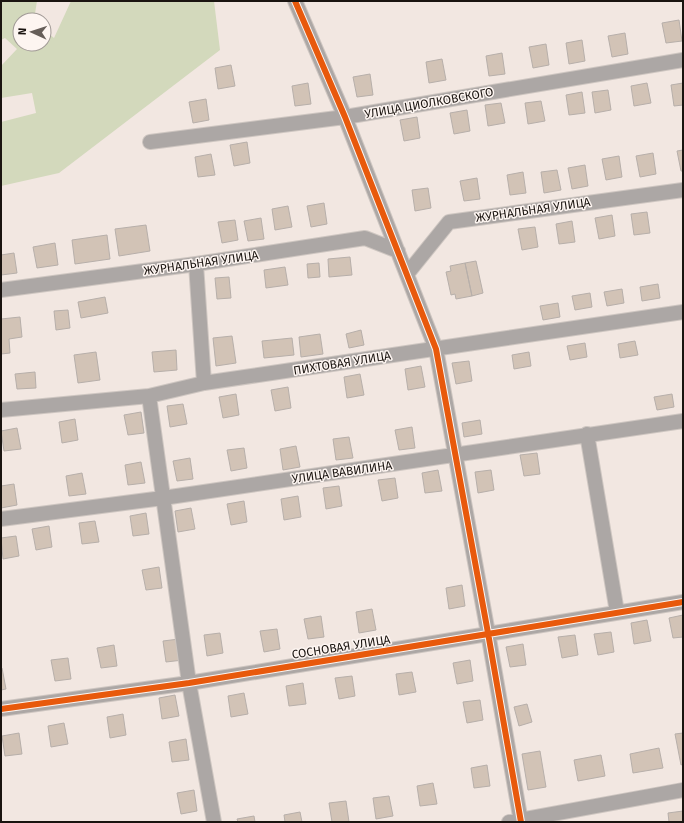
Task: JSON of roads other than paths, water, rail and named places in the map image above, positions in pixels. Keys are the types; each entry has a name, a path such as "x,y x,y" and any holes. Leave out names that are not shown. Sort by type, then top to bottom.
{"street":[{"path":"295,1 345,117 436,349 488,634 517,821 683,790"},
{"name":"УЛИЦА ЦИОЛКОВСКОГО","path":"150,142 345,117 683,60"},
{"name":"ЖУРНАЛЬНАЯ УЛИЦА","path":"407,274 449,222 683,190"},
{"name":"ЖУРНАЛЬНАЯ УЛИЦА","path":"1,290 196,264 365,238 398,251"},
{"path":"196,264 204,383"},
{"name":"ПИХТОВАЯ УЛИЦА","path":"1,410 149,396 204,383 683,312"},
{"path":"149,396 189,683 214,822"},
{"name":"УЛИЦА ВАВИЛИНА","path":"1,519 163,498 456,455 587,434 683,421"},
{"path":"587,434 617,612"},
{"name":"СОСНОВАЯ УЛИЦА","path":"1,709 189,683 683,602"}]}
